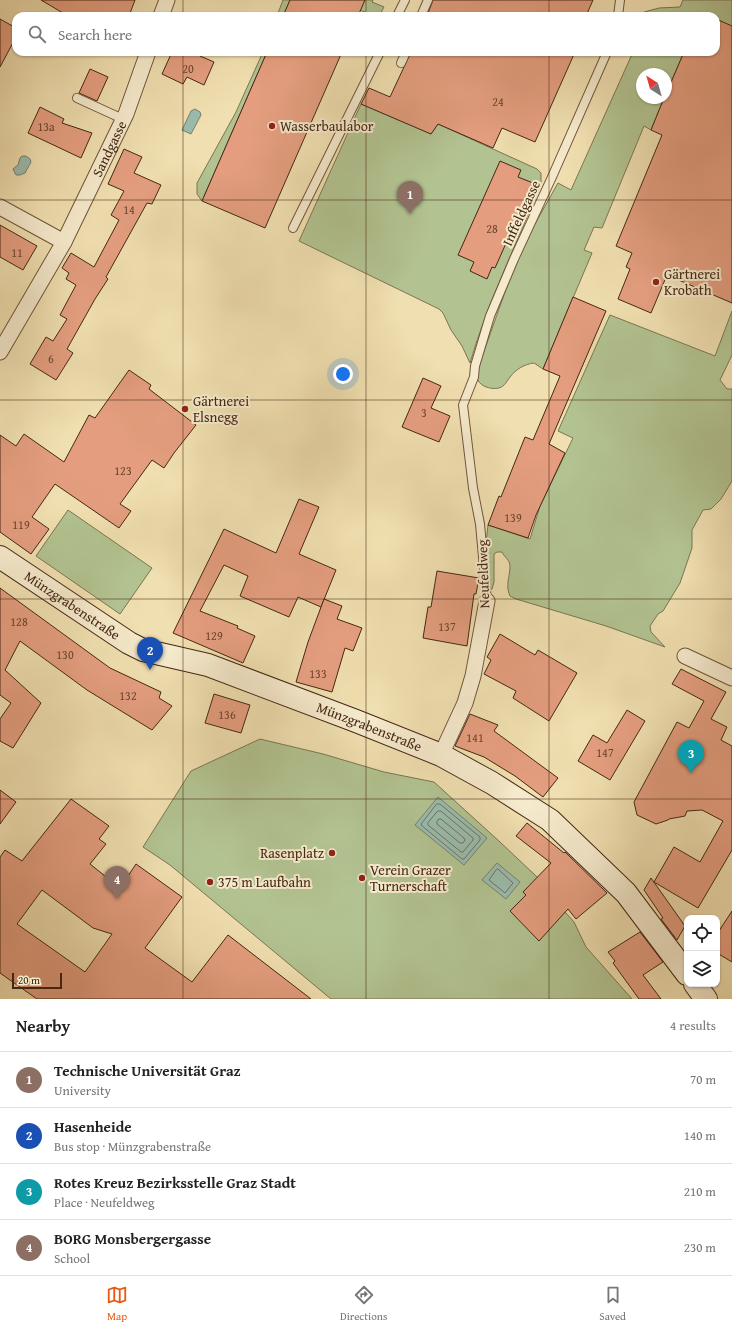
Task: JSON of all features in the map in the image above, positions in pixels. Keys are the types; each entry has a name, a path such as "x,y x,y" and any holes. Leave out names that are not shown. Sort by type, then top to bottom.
{"main road":[{"name":"Münzgrabenstraße","path":"0,557 129,643 143,650 208,665 277,690 441,754 492,783 554,824 626,893 684,970"},
{"path":"697,987 706,999"}],"street":[{"path":"162,12 167,0"},
{"name":"Sandgasse","path":"0,352 64,242 123,119 147,56"},
{"path":"0,207 64,242"},
{"name":"Neufeldweg","path":"441,754 465,703 473,676 487,601"},
{"path":"684,656 732,678"}],"lane":[{"path":"399,12 405,0"},
{"path":"423,12 428,0"},
{"path":"618,12 620,0"},
{"path":"293,228 378,56"},
{"path":"401,63 404,56"},
{"name":"Inffeldgasse","path":"469,388 474,377 475,366 490,316 605,56"},
{"path":"77,98 123,119"},
{"name":"Neufeldweg","path":"469,388 463,405 480,524 487,601"}],"green space":[{"path":"283,0 290,0 285,12 278,12"},
{"path":"365,0 373,0 372,2 384,7 381,12 365,12 360,10"},
{"path":"683,0 732,0 732,27 720,21 720,12 644,12 659,8 680,7"},
{"path":"261,56 265,56 202,201 197,194 197,183 236,112"},
{"path":"631,56 682,56 672,80 672,68 636,68 636,104 662,104 651,130 644,126 602,228 594,227 584,250 592,253 543,369 534,363 527,364 515,372 506,383 499,388 492,388 482,385 477,376 478,370 512,272 527,238 558,183 571,190"},
{"path":"361,104 431,134 438,124 537,169 541,173 541,182 494,294 470,363 462,346 451,330 443,313 439,309 299,241"},
{"path":"732,311 732,355 720,380 727,389 732,389 732,481 721,499 711,509 703,510 692,530 692,548 680,583 663,611 658,614 650,626 651,632 665,647 606,626 510,596 508,585 510,564 502,552 497,552 494,554 494,582 492,589 490,590 486,544 488,525 530,539 540,506 573,438 558,431 610,315 715,356"},
{"path":"68,510 152,568 120,614 36,556"},
{"name":"Verein Grazer Turnerschaft","path":"260,739 323,754 384,772 434,782 552,891 549,894 574,922 586,947 632,999 331,999 170,865 143,847 191,771"}],"water":[{"path":"195,109 200,112 201,115 191,134 182,130 191,111"},
{"path":"22,156 26,156 31,162 25,173 16,175 13,169 18,165"},
{"path":"438,797 487,838 464,865 415,825"},
{"path":"497,863 520,882 506,899 482,880"}],"building":[{"path":"41,0 135,0 130,12 61,12"},
{"path":"290,0 365,0 360,12 285,12"},
{"path":"433,0 593,0 588,12 428,12"},
{"path":"0,19 12,26 12,44 0,67"},
{"path":"720,21 732,26 732,303 667,275 651,313 618,299 630,269 626,267 632,253 616,246 662,135 651,130 662,104 672,104 672,80 682,56 720,56"},
{"path":"170,56 200,56 214,62 204,85 187,77 183,84 162,74"},
{"name":"Wasserbaulabor","path":"265,56 340,56 265,228 202,201"},
{"path":"409,56 573,56 535,142 502,128 493,148 438,124 431,134 361,104 369,88 390,97"},
{"path":"90,69 108,77 97,101 79,93"},
{"path":"40,107 64,119 62,123 92,133 81,158 28,133"},
{"path":"124,149 142,157 134,173 161,185 152,204 147,203 106,277 108,279 67,349 73,353 56,380 30,364 46,337 53,341 67,319 60,315 76,285 66,279 69,273 62,268 71,253 94,267 119,220 111,215 124,191 108,184"},
{"path":"500,161 521,170 518,177 533,183 495,268 492,267 487,279 470,271 474,262 458,255"},
{"path":"0,225 37,246 23,270 0,257"},
{"path":"573,297 606,311 549,444 565,453 536,515 528,538 488,525 525,437 533,440 560,376 543,369"},
{"path":"129,370 151,385 149,389 196,425 164,468 152,460 120,504 131,511 119,528 55,484 32,517 49,529 31,554 0,532 0,435 16,446 24,434 64,462 89,415 95,418"},
{"path":"423,378 441,386 431,408 450,416 439,442 402,427"},
{"path":"299,499 319,507 299,554 336,570 321,607 298,597 289,617 240,596 248,576 224,565 200,611 238,626 237,628 255,636 243,663 173,633 224,529 276,553"},
{"path":"437,571 479,578 476,594 474,594 467,646 423,638 428,607 431,607"},
{"path":"0,588 110,668 161,692 159,698 172,706 152,730 87,690 20,641 5,670 41,703 13,748 0,741 0,719 11,703 0,695"},
{"path":"324,599 342,606 337,619 362,628 353,651 345,648 332,692 296,682 308,642"},
{"path":"500,634 535,655 538,650 577,673 549,721 513,698 516,691 484,674 491,660 487,657"},
{"path":"681,669 726,692 711,719 727,727 721,740 732,746 732,850 698,908 654,882 674,847 700,862 723,821 702,810 687,811 685,816 669,819 656,824 637,815 634,802 677,722 689,728 704,701 672,684"},
{"path":"214,694 250,705 241,733 205,723"},
{"path":"627,710 645,721 610,780 578,761 593,735 607,743"},
{"path":"470,714 498,725 494,731 558,778 543,797 515,776 484,757 455,746"},
{"path":"0,790 16,802 0,824"},
{"path":"71,799 109,826 99,839 106,844 90,864 120,888 136,864 182,897 145,948 192,982 228,935 311,999 37,999 0,973 0,857 5,850 22,861","holes":["42,890 93,928 112,934 85,972 17,924"]},
{"path":"527,823 564,853 565,852 607,893 576,919 568,909 539,941 510,911 526,895 523,892 551,863 516,836"},
{"path":"651,878 684,925 684,928 677,940 661,919 663,918 644,890"},
{"path":"732,911 732,962 720,955 720,929"},
{"path":"640,932 663,962 643,975 661,999 639,999 613,963 615,961 608,952"}],"place":[{"name":"Wasserbaulabor","path":"272,126"},
{"name":"Technische Universität Graz","path":"410,214"},
{"name":"Gärtnerei Krobath","path":"656,282"},
{"name":"Gärtnerei Elsnegg","path":"185,409"},
{"name":"Hasenheide","path":"150,670"},
{"name":"Rotes Kreuz Bezirksstelle Graz Stadt","path":"691,773"},
{"name":"Rasenplatz","path":"332,853"},
{"name":"Verein Grazer Turnerschaft","path":"362,878"},
{"name":"375 m Laufbahn","path":"210,882"},
{"name":"BORG Monsbergergasse","path":"117,899"}]}
